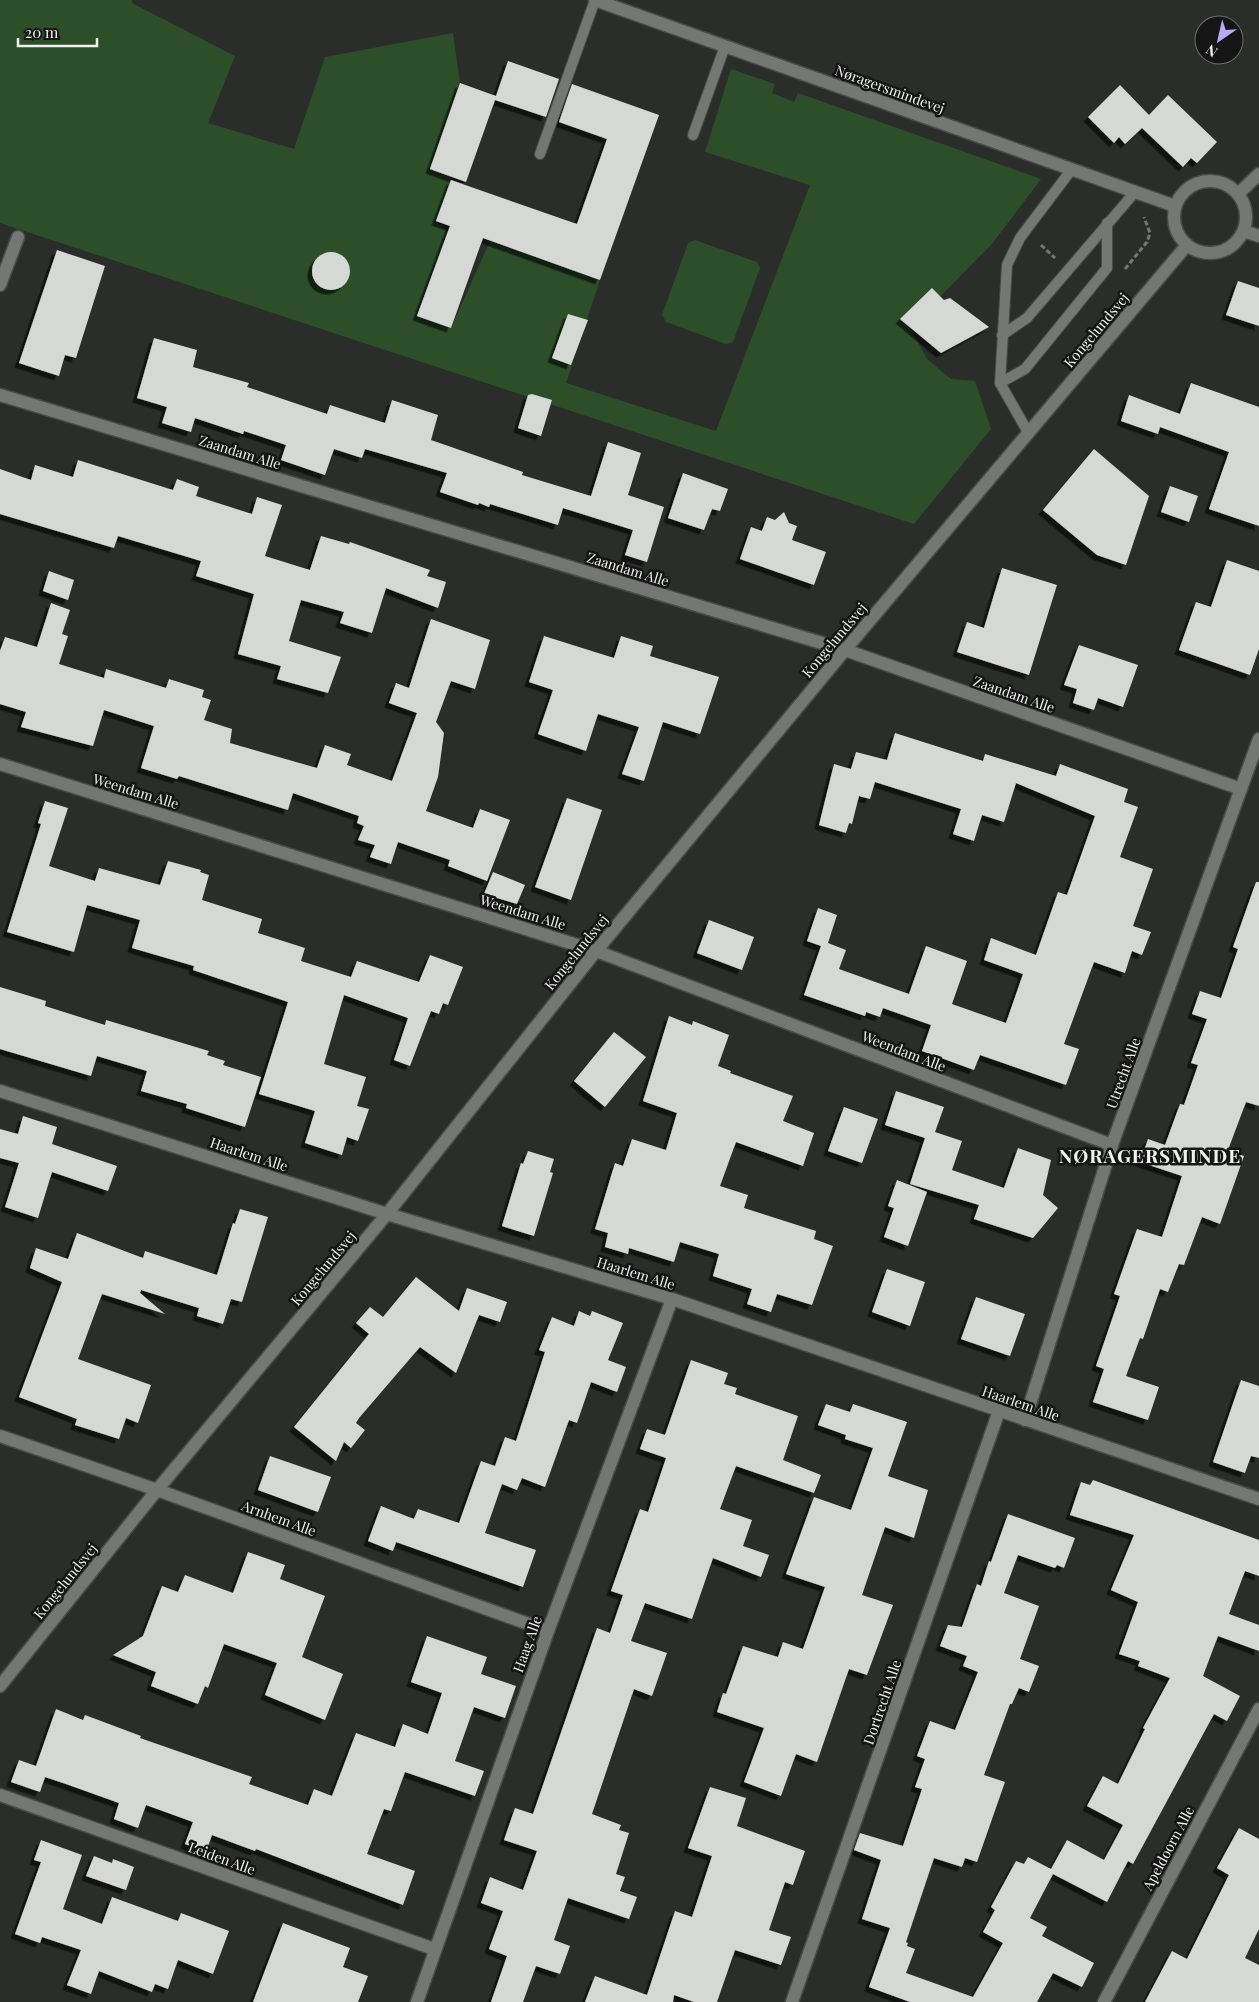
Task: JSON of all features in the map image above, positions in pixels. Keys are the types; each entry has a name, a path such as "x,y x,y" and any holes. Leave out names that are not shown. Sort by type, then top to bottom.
{"street":[{"name":"Nøragersmindevej","path":"595,0 1175,206"},
{"path":"1238,194 1259,174"},
{"path":"1203,181 1216,181 1228,185 1238,194 1244,205 1246,218 1244,231 1236,242 1225,250 1212,254 1198,252 1186,245 1177,234 1173,220 1175,206 1181,194 1190,186 1203,181"},
{"path":"1244,231 1259,236"},
{"path":"0,285 18,237"},
{"name":"Kongelundsvej","path":"0,1686 157,1490 387,1214 596,951 845,650 1029,434 1186,245"},
{"name":"Zaandam Alle","path":"0,394 845,650 1241,789"},
{"name":"Utrecht Alle","path":"1025,1420 1112,1145 1259,739"},
{"name":"Weendam Alle","path":"0,764 596,951 1112,1145"},
{"name":"Haarlem Alle","path":"0,1091 387,1214 672,1299 1259,1499"},
{"name":"Haag Alle","path":"417,2002 434,1949 548,1631 672,1299"},
{"name":"Dortrecht Alle","path":"792,2002 999,1411"},
{"name":"Arnhem Alle","path":"0,1436 157,1490 548,1631"},
{"name":"Apeldoorn Alle","path":"1104,2002 1259,1709"},
{"name":"Leiden Alle","path":"0,1795 434,1949"}],"lane":[{"path":"540,154 595,0"},
{"path":"693,135 725,46"},
{"path":"1029,434 1000,383 1007,265 1020,238 1072,169"},
{"path":"1002,335 1027,318 1135,192"},
{"path":"1000,383 1025,369 1107,268 1107,224"}],"path":[{"path":"1123,271 1146,242 1150,233 1145,218 1140,216"}],"green space":[{"path":"0,0 132,0 132,3 235,56 208,123 294,149 325,57 453,33 460,83 430,169 452,177 436,221 448,232 417,316 451,328 490,241 600,280 566,383 716,431 810,185 705,152 731,69 775,84 772,93 794,102 798,93 1041,179 992,244 910,327 927,359 951,379 975,381 991,429 914,524 0,223"},
{"path":"695,240 757,262 760,268 733,342 726,344 666,322 662,315 688,243"}],"building":[{"path":"508,61 559,79 546,117 495,100 466,182 430,169 460,83 496,96"},
{"path":"572,84 659,115 600,280 483,238 451,328 417,316 450,226 436,221 451,180 577,224 607,139 559,122"},
{"path":"1120,85 1149,115 1168,95 1217,142 1197,163 1191,158 1183,167 1142,128 1125,144 1119,137 1114,143 1088,117"},
{"path":"57,250 105,266 76,358 65,355 59,376 19,363"},
{"path":"331,252 344,258 350,271 344,284 331,290 318,284 312,271 318,258"},
{"path":"1238,281 1259,288 1259,326 1226,315"},
{"path":"932,288 944,300 950,298 989,327 941,353 900,319"},
{"path":"568,314 588,320 571,365 552,358"},
{"path":"154,338 197,350 193,367 249,383 247,387 327,414 330,405 385,423 392,400 438,415 431,440 523,472 522,475 591,496 608,442 641,453 628,495 664,507 647,562 625,555 633,530 563,508 558,525 490,504 489,507 479,503 478,505 440,492 447,473 365,449 362,458 334,449 325,475 281,460 286,445 244,431 243,434 195,418 191,432 162,423 167,407 137,398"},
{"path":"1191,383 1259,407 1259,526 1209,509 1229,452 1160,427 1158,434 1121,421 1129,395 1180,414"},
{"path":"532,394 552,400 541,436 518,428 528,395"},
{"path":"1094,449 1149,496 1126,565 1097,555 1043,510"},
{"path":"78,460 173,490 177,479 199,487 196,496 252,514 257,497 282,505 265,556 310,570 321,536 349,544 350,542 430,570 427,576 446,582 438,608 386,588 372,633 340,623 344,612 301,600 289,641 341,657 328,693 277,679 281,666 238,654 254,594 196,576 201,561 118,536 114,548 0,514 0,469 31,480 35,465 73,477"},
{"path":"683,473 728,489 720,511 712,509 704,530 668,518"},
{"path":"1170,486 1198,496 1189,522 1161,512"},
{"path":"784,512 789,523 797,526 792,540 826,552 814,585 740,559 751,527 762,531 767,517 775,520"},
{"path":"1227,560 1259,571 1259,649 1250,675 1179,650 1196,602 1211,607"},
{"path":"1002,568 1057,585 1029,675 957,652 967,622 984,628"},
{"path":"49,571 74,580 68,600 43,591"},
{"path":"51,603 70,610 62,634 68,636 59,664 104,678 106,669 166,688 169,679 204,690 202,697 211,700 204,720 232,729 230,743 317,768 325,745 351,754 347,765 392,781 417,713 389,703 396,683 409,688 431,619 490,640 475,689 451,681 436,722 444,733 438,777 426,811 473,828 480,809 510,820 487,881 448,866 450,860 398,842 391,864 370,857 375,845 358,840 364,826 357,823 359,816 293,793 288,810 179,776 177,779 141,768 154,726 104,710 93,746 21,727 26,712 0,704 0,651 5,637 37,647"},
{"path":"544,636 614,658 621,636 653,646 650,656 719,677 700,734 663,722 644,781 622,774 639,727 598,714 586,751 538,734 553,690 529,682"},
{"path":"1079,645 1138,665 1123,707 1098,698 1094,710 1073,703 1077,689 1064,685"},
{"path":"895,733 983,761 985,754 1056,776 1060,764 1128,789 1124,802 1138,807 1120,857 1153,869 1133,926 1151,932 1142,955 1132,951 1125,973 1094,962 1064,1044 1079,1049 1066,1085 980,1055 974,1070 922,1051 931,1025 883,1008 880,1017 866,1012 865,1016 804,995 821,946 807,941 818,908 837,915 828,943 846,950 839,969 909,994 926,946 967,961 952,1004 1006,1023 1023,974 984,960 991,938 1036,955 1058,892 1067,895 1095,816 1016,783 1004,822 982,815 974,841 953,834 961,809 875,782 870,799 859,796 852,824 849,823 846,833 819,825 834,764 851,769 856,752 887,760"},
{"path":"567,798 602,810 571,900 535,887"},
{"path":"45,801 68,808 49,866 95,881 99,868 160,885 168,861 201,870 200,872 209,875 202,900 262,919 258,933 305,948 301,961 351,977 357,961 419,982 430,955 463,967 448,1005 443,1003 439,1014 431,1011 410,1066 394,1060 408,1018 344,995 324,1064 366,1077 357,1106 369,1109 358,1141 347,1137 342,1155 305,1143 315,1111 259,1094 288,1002 193,970 194,966 132,948 140,920 87,905 74,952 7,932 41,824 38,823"},
{"path":"493,872 525,885 517,904 484,894"},
{"path":"1256,882 1259,882 1259,1106 1246,1102 1228,1150 1244,1156 1220,1224 1202,1217 1184,1265 1179,1264 1168,1292 1160,1289 1143,1339 1140,1338 1126,1376 1159,1387 1148,1420 1093,1402 1104,1369 1096,1366 1120,1296 1114,1294 1137,1229 1162,1237 1182,1176 1140,1162 1148,1139 1165,1145 1180,1104 1184,1105 1198,1065 1191,1063 1207,1019 1192,1014 1200,991 1221,998 1238,949 1233,947"},
{"path":"709,920 754,937 742,970 697,953"},
{"path":"0,987 46,1001 45,1006 105,1025 106,1020 209,1051 207,1055 225,1061 223,1065 261,1077 245,1127 186,1108 187,1104 141,1091 147,1071 97,1056 91,1076 0,1049"},
{"path":"669,1016 692,1025 693,1021 729,1035 718,1066 731,1071 730,1073 793,1096 783,1121 814,1133 803,1166 736,1142 720,1186 748,1195 744,1208 816,1231 814,1239 833,1246 812,1305 777,1294 771,1312 747,1304 752,1289 713,1276 719,1254 680,1242 674,1262 629,1248 628,1254 605,1247 608,1233 595,1229 615,1163 623,1166 632,1139 666,1150 677,1113 643,1101"},
{"path":"614,1032 646,1057 605,1107 574,1081"},
{"path":"896,1091 944,1107 935,1132 962,1141 952,1170 1004,1188 1018,1148 1051,1160 1043,1195 1058,1208 1033,1238 974,1219 979,1205 910,1184 925,1138 885,1125"},
{"path":"844,1107 878,1119 862,1163 828,1151"},
{"path":"23,1116 57,1127 52,1144 117,1166 108,1191 52,1172 38,1218 5,1207 19,1163 0,1158 0,1129 18,1134"},
{"path":"528,1151 554,1159 550,1172 553,1173 534,1236 502,1226 521,1163 523,1164"},
{"path":"897,1180 927,1192 908,1246 884,1237 894,1208 888,1206"},
{"path":"240,1209 268,1217 242,1302 231,1299 223,1324 197,1316 199,1308 141,1290 140,1293 165,1314 102,1294 78,1359 151,1385 138,1423 126,1418 119,1439 75,1425 77,1419 19,1397 62,1282 30,1268 36,1248 68,1259 77,1233 143,1258 145,1251 217,1275 233,1223 235,1224"},
{"path":"887,1269 925,1282 910,1326 872,1312"},
{"path":"416,1277 459,1311 467,1288 507,1302 500,1322 479,1315 456,1373 420,1347 359,1418 356,1423 365,1430 351,1448 344,1442 336,1461 294,1427 369,1334 356,1323 370,1307 383,1317"},
{"path":"976,1297 1025,1314 1010,1356 961,1339"},
{"path":"579,1311 590,1316 592,1311 623,1323 608,1360 626,1367 617,1392 591,1382 577,1423 569,1420 545,1487 522,1478 517,1490 502,1484 485,1533 536,1550 523,1587 396,1542 393,1551 368,1541 381,1506 414,1519 418,1509 459,1523 481,1461 495,1466 505,1437 516,1441 545,1352 539,1350 552,1317 574,1326"},
{"path":"691,1360 728,1373 724,1384 737,1388 735,1394 798,1416 783,1460 821,1475 814,1493 736,1466 720,1509 752,1520 743,1546 769,1555 761,1577 713,1558 692,1619 645,1603 631,1641 667,1653 652,1696 634,1689 592,1814 621,1825 619,1830 629,1833 616,1874 625,1877 620,1891 637,1897 629,1919 568,1898 554,1940 570,1946 560,1974 536,1966 523,2002 491,2002 507,1956 489,1949 503,1911 481,1903 490,1877 523,1890 537,1851 504,1840 515,1808 533,1814 597,1628 610,1633 623,1595 611,1591 640,1509 648,1512 666,1458 640,1449 647,1429 665,1435"},
{"path":"1241,1380 1259,1386 1259,1458 1251,1456 1245,1473 1213,1462"},
{"path":"826,1404 850,1412 853,1404 907,1422 888,1476 928,1490 914,1538 885,1527 862,1595 893,1605 867,1675 849,1669 817,1762 796,1754 781,1796 744,1782 764,1728 717,1712 723,1693 726,1694 743,1646 778,1657 783,1642 803,1649 825,1587 786,1574 814,1497 851,1510 873,1448 845,1439 846,1435 818,1425"},
{"path":"270,1456 331,1477 318,1512 258,1490"},
{"path":"1093,1480 1259,1540 1259,1576 1245,1571 1229,1614 1259,1625 1259,1651 1218,1636 1203,1676 1240,1696 1227,1721 1214,1714 1133,1864 1128,1861 1107,1902 1053,1874 1030,1918 1047,1927 1042,1936 1094,1963 1082,1987 1053,1973 1037,2002 910,2002 869,1987 890,1928 862,1919 881,1860 854,1850 860,1833 903,1846 922,1789 915,1787 925,1759 917,1756 930,1721 955,1730 978,1672 963,1666 967,1656 940,1646 948,1625 962,1627 977,1584 981,1586 989,1561 991,1562 1008,1514 1075,1538 1064,1568 1057,1565 1055,1568 1018,1555 1004,1593 1039,1606 1020,1659 1039,1666 1029,1692 1019,1688 1012,1704 1010,1704 984,1775 1005,1782 977,1862 965,1858 962,1867 934,1858 906,1942 908,1943 907,1946 915,1949 906,1973 973,1997 1003,1943 983,1932 995,1910 991,1907 1016,1861 1024,1864 1028,1857 1051,1869 1067,1840 1104,1860 1123,1825 1087,1806 1103,1776 1118,1784 1145,1729 1143,1728 1170,1678 1138,1666 1140,1661 1119,1654 1138,1602 1111,1590 1134,1535 1070,1515 1081,1482 1090,1485"},
{"path":"248,1552 285,1565 280,1579 325,1596 302,1657 343,1674 325,1720 265,1695 277,1663 224,1644 208,1688 205,1686 198,1704 151,1686 156,1672 113,1655 143,1636 162,1586 178,1592 185,1575 233,1593"},
{"path":"427,1636 487,1657 481,1674 516,1686 505,1718 474,1707 455,1761 484,1771 475,1796 405,1772 391,1811 384,1809 367,1854 415,1871 403,1905 256,1849 255,1851 212,1835 206,1852 185,1844 193,1822 146,1805 138,1828 114,1819 119,1803 45,1777 40,1792 11,1782 19,1760 36,1766 56,1709 83,1720 85,1715 141,1736 140,1738 252,1777 249,1784 308,1805 314,1789 332,1796 356,1733 395,1747 403,1724 428,1734 442,1693 411,1682"},
{"path":"710,1787 746,1798 737,1826 805,1851 793,1885 785,1882 769,1930 791,1937 781,1965 735,1950 717,2002 694,2002 674,1995 673,2002 585,2002 595,1976 647,1995 675,1911 692,1917 712,1856 688,1848"},
{"path":"1239,1828 1259,1839 1259,1929 1245,1958 1259,1965 1259,2002 1145,2002 1172,1951 1187,1959 1229,1875 1217,1868"},
{"path":"41,1840 82,1855 63,1909 102,1924 112,1897 178,1921 181,1913 229,1931 213,1974 178,1960 168,1989 155,1984 152,1992 99,1971 91,1994 67,1985 81,1950 42,1937 40,1943 15,1934 41,1862 34,1860"},
{"path":"94,1856 112,1863 113,1859 134,1867 126,1890 86,1876"},
{"path":"283,1923 350,1948 343,1967 368,1976 358,2002 253,2002"}],"district":[{"name":"NØRAGERSMINDE","path":"1150,1155"}]}
